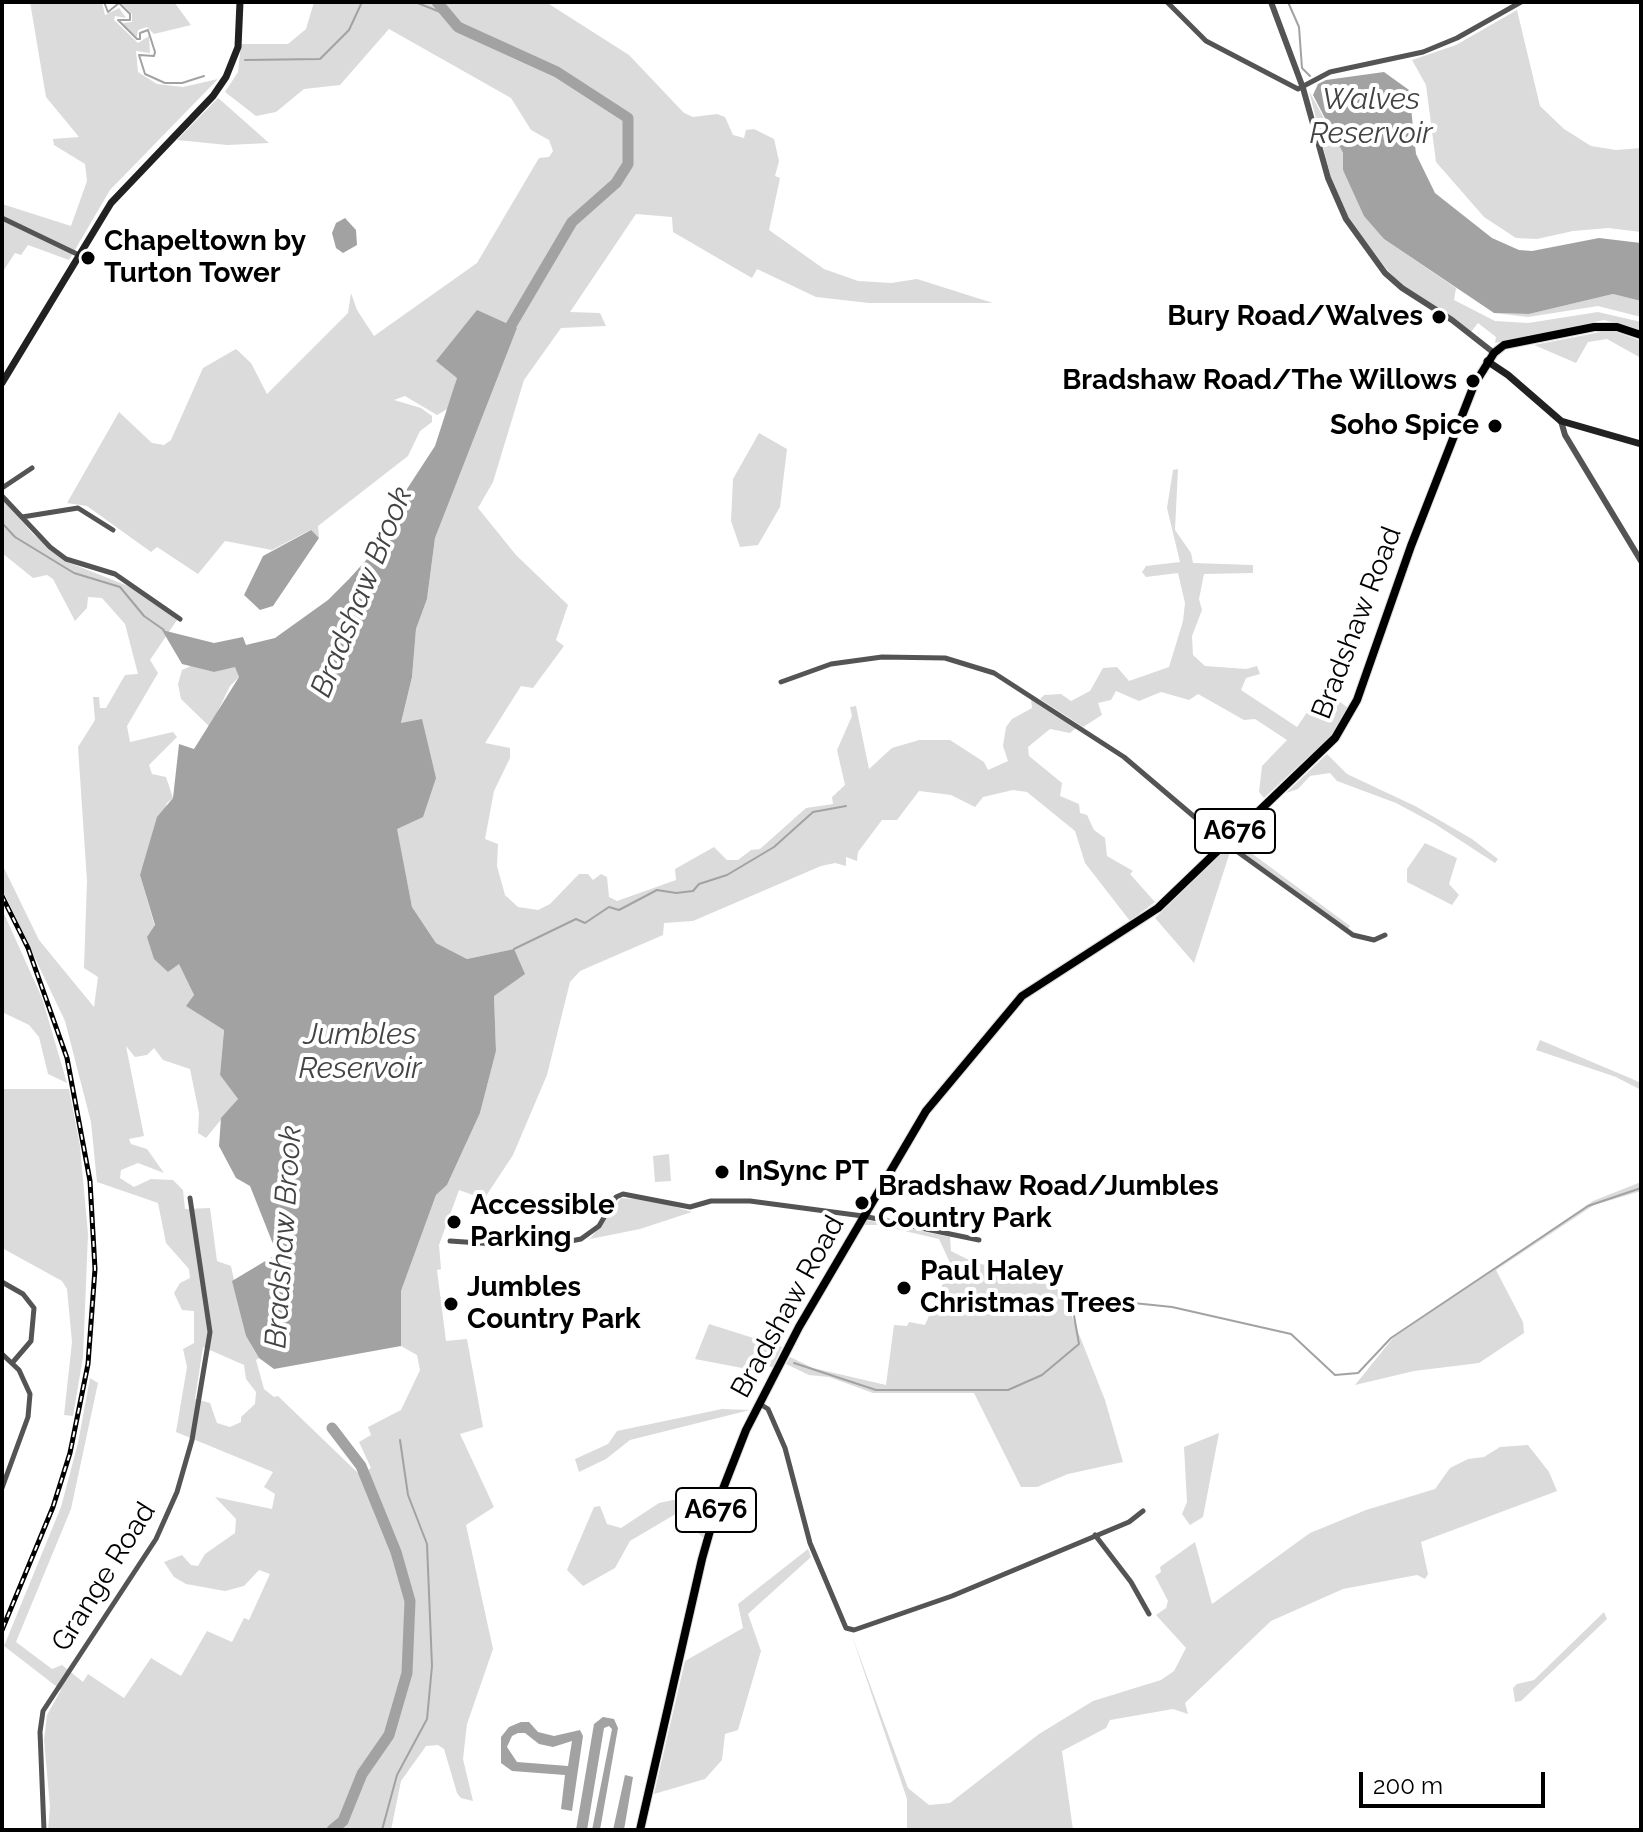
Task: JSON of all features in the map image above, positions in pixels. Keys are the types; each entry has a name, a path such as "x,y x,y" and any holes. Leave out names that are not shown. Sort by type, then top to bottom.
{"main road":[{"path":"2,383 117,194 213,96 226,77 238,47 240,2"},
{"name":"A676","path":"1494,353 1504,345 1594,327 1617,327 1641,335"},
{"name":"Bradshaw Road","path":"640,1830 702,1559 719,1499 759,1403 863,1216 926,1111 1022,996 1149,915 1327,747 1348,719 1411,546 1487,361 1494,353"},
{"path":"1487,361 1515,380 1561,421 1641,444"}],"street":[{"path":"1167,2 1206,41 1292,87 1303,88 1330,72 1423,52 1457,38 1521,2"},
{"path":"1271,2 1303,88 1328,178 1346,219 1385,273 1494,353"},
{"path":"2,218 80,256"},
{"path":"1561,421 1565,435 1641,561"},
{"path":"2,488 32,468"},
{"path":"2,496 66,559 128,581 180,619"},
{"path":"22,517 78,508 113,530"},
{"path":"781,682 831,664 882,657 945,658 994,673 1124,757 1224,842 1353,935 1374,940 1385,935"},
{"path":"450,1241 540,1247 581,1239 599,1226 616,1197 623,1194 690,1207 734,1199 863,1216 979,1240"},
{"name":"Grange Road","path":"44,1830 40,1732 43,1711 156,1539 177,1492 192,1440 210,1332 190,1198"},
{"path":"2,1282 23,1294 34,1308 31,1341 13,1362"},
{"path":"2,1354 13,1362 28,1386 30,1409 2,1488"},
{"path":"759,1403 768,1409 785,1448 810,1543 846,1628 854,1630 939,1601 1129,1522 1143,1511"},
{"path":"1095,1535 1131,1582 1149,1614"}],"shaded area":[{"path":"30,2 102,2 105,15 119,8 126,18 115,16 114,20 138,43 149,36 150,53 136,51 138,72 157,84 183,87 218,79 110,190 69,260 28,245 21,255 15,253 2,273 2,204 71,226 87,181 85,164 54,145 53,139 79,137 46,97"},
{"path":"120,2 174,2 191,25 154,34 147,27 138,30 137,37 125,28 123,23 132,22 132,14"},
{"path":"314,2 549,4 629,55 684,113 693,117 717,114 725,117 733,135 744,138 746,130 754,129 774,139 779,161 775,176 780,178 769,230 824,269 858,281 891,283 917,279 993,303 869,303 816,297 757,269 752,278 673,232 672,217 636,214 570,312 600,313 606,326 561,328 524,380 493,482 478,508 516,555 568,605 556,640 564,646 533,688 521,686 485,743 510,748 510,758 494,791 485,839 498,844 497,866 505,895 518,907 538,910 550,904 579,874 588,874 593,880 601,874 607,877 609,897 617,901 676,880 675,869 714,847 727,860 738,860 751,850 760,849 806,808 833,804 832,797 845,785 837,750 852,716 850,707 856,706 869,769 892,748 919,740 950,740 984,762 988,770 1008,761 1003,746 1006,727 1012,719 1032,708 1031,699 1076,728 1070,733 1050,729 1028,747 1029,756 1062,783 1060,796 1079,804 1080,813 1087,815 1094,830 1105,838 1107,856 1133,871 1130,874 1155,902 1130,921 1085,863 1075,831 1027,792 1013,790 983,797 975,807 951,795 919,791 897,820 882,820 858,852 857,861 846,857 846,866 835,863 821,866 693,921 664,923 663,935 580,971 570,982 547,1075 513,1155 484,1199 459,1190 439,1245 441,1269 437,1270 446,1341 467,1339 483,1427 460,1434 494,1507 466,1525 493,1649 467,1724 463,1759 473,1801 461,1798 457,1793 444,1749 438,1745 426,1746 401,1781 391,1830 48,1830 50,1807 44,1740 47,1715 61,1690 4,1646 61,1507 78,1443 90,1378 98,1383 71,1509 16,1642 52,1669 62,1665 83,1682 88,1674 124,1698 151,1658 181,1676 207,1631 232,1642 244,1618 249,1620 270,1574 259,1570 244,1586 225,1591 186,1584 174,1577 164,1562 182,1555 191,1565 198,1566 205,1554 235,1533 236,1519 215,1497 272,1509 275,1494 264,1487 273,1472 176,1432 187,1367 183,1349 194,1343 194,1311 182,1310 174,1293 180,1283 190,1278 189,1269 166,1243 158,1203 97,1182 91,1122 65,1021 2,889 2,864 39,940 94,1007 98,977 84,968 87,881 78,747 95,720 93,697 99,697 100,708 106,708 125,675 138,674 125,624 102,598 88,597 87,608 75,621 53,579 47,575 33,578 2,553 2,498 33,534 65,561 138,590 177,620 150,660 158,673 127,726 130,742 173,732 177,737 149,765 152,774 166,777 173,798 167,803 140,875 168,972 179,963 194,995 187,1006 224,1029 220,1075 238,1099 206,1138 198,1133 199,1113 190,1069 163,1060 154,1048 147,1055 135,1057 126,1046 144,1136 129,1139 131,1144 147,1149 164,1173 138,1163 121,1170 120,1178 134,1187 151,1179 173,1180 183,1190 185,1209 210,1208 217,1261 231,1266 246,1336 259,1358 256,1360 264,1389 274,1397 278,1396 360,1475 371,1468 359,1442 371,1435 368,1427 401,1410 420,1370 417,1355 401,1346 401,1291 436,1195 447,1185 480,1113 496,1051 494,996 514,949 467,959 436,943 412,907 396,829 401,724 412,677 416,629 427,599 435,538 517,328 457,378 449,408 437,415 405,396 394,400 421,408 432,416 432,422 420,431 408,456 318,526 319,538 310,530 272,550 225,541 198,574 157,547 151,552 87,506 67,503 119,412 152,443 164,445 171,440 203,368 236,349 251,363 267,394 348,313 351,293 357,310 374,336 477,263 539,158 549,157 553,151 549,140 531,130 511,98 389,29 340,85 304,89 276,112 256,116 225,92 238,72 241,44 288,44 306,29","holes":["203,1347 244,1365 246,1379 256,1392 255,1404 241,1417 241,1422 230,1427 217,1423 210,1403 195,1399"]},
{"path":"1517,10 1540,106 1564,129 1591,146 1616,150 1641,148 1641,232 1608,228 1537,239 1516,238 1484,217 1436,162 1426,85 1412,60 1456,45"},
{"path":"1309,91 1343,153 1343,170 1384,239 1456,288 1454,300 1495,321 1528,323 1598,312 1641,322 1641,330 1604,320 1495,343 1496,337 1478,323 1471,332 1405,288 1388,271 1348,218 1331,178"},
{"path":"218,98 269,143 227,145 177,140"},
{"path":"1613,294 1641,301 1641,317 1598,306 1528,317 1494,313 1529,314"},
{"path":"1611,330 1641,341 1641,358 1607,339 1588,342 1576,363 1534,345"},
{"path":"759,433 787,449 780,507 758,545 740,547 731,521 733,479"},
{"path":"1178,469 1175,530 1191,553 1193,563 1253,565 1253,573 1204,574 1199,599 1202,610 1192,636 1193,655 1205,666 1246,669 1257,666 1260,674 1246,678 1241,690 1297,727 1310,708 1335,698 1348,708 1333,734 1264,798 1259,792 1262,766 1287,740 1255,719 1244,720 1198,694 1189,700 1161,692 1139,701 1116,691 1111,700 1098,703 1102,715 1083,727 1040,699 1044,695 1061,694 1071,701 1090,691 1103,668 1117,667 1129,681 1169,667 1183,621 1185,603 1178,573 1146,577 1142,572 1146,566 1180,562 1167,508 1173,470"},
{"path":"191,666 214,672 236,666 239,677 230,686 210,727 181,699 178,684 182,670"},
{"path":"1327,754 1347,774 1415,806 1472,839 1498,859 1495,863 1435,824 1396,803 1337,781 1330,773 1310,776 1298,789 1286,793"},
{"path":"1235,841 1350,926 1348,929 1231,845"},
{"path":"1425,843 1457,858 1449,884 1459,895 1452,905 1407,882 1407,869"},
{"path":"1226,849 1230,852 1194,963 1155,918"},
{"path":"2,909 42,998 67,1083 48,1074 39,1037 29,1025 2,1012"},
{"path":"1540,1040 1641,1083 1641,1090 1616,1077 1536,1050"},
{"path":"2,1089 69,1089 80,1146 88,1234 83,1357 73,1416 64,1415 72,1342 67,1289 62,1281 2,1248"},
{"path":"669,1154 671,1181 655,1182 653,1156"},
{"path":"1641,1182 1641,1191 1594,1205 1496,1270 1523,1322 1524,1333 1479,1363 1414,1371 1355,1385 1393,1338 1593,1201"},
{"path":"621,1198 653,1200 692,1212 640,1229 590,1239"},
{"path":"866,1220 950,1237 951,1251 971,1261 1036,1280 1080,1299 1069,1309 1105,1400 1123,1462 1068,1474 1037,1487 1021,1487 974,1393 873,1393 829,1377 809,1375 786,1364 790,1357 813,1368 886,1385 894,1325 907,1326 909,1322 925,1325 951,1265 939,1239 879,1225 864,1225"},
{"path":"709,1324 782,1347 773,1367 764,1366 763,1372 695,1359"},
{"path":"722,1409 750,1410 630,1440 606,1459 579,1472 575,1459 608,1444 617,1431"},
{"path":"1219,1433 1203,1517 1190,1525 1182,1514 1187,1502 1184,1447"},
{"path":"1528,1445 1549,1472 1557,1491 1421,1542 1428,1574 1425,1579 1417,1575 1343,1589 1271,1621 1185,1703 1188,1714 1173,1709 1110,1720 1106,1728 1062,1751 1073,1830 907,1829 907,1799 851,1633 908,1788 929,1805 950,1803 1039,1734 1093,1701 1161,1680 1174,1671 1186,1648 1156,1615 1166,1608 1168,1601 1155,1576 1161,1572 1160,1567 1195,1542 1212,1604 1310,1533 1366,1510 1435,1489 1450,1468 1468,1459 1484,1457 1500,1447"},
{"path":"673,1500 712,1506 704,1539 679,1512 630,1541 615,1568 583,1586 567,1570 594,1507 600,1506 607,1524 621,1528 659,1503"},
{"path":"808,1549 811,1557 748,1614 761,1651 738,1730 725,1734 722,1760 705,1779 654,1794 685,1661 743,1628 738,1604"},
{"path":"1604,1612 1607,1619 1521,1701 1515,1702 1513,1688 1534,1680"}],"water":[{"name":"Walves Reservoir","path":"1384,72 1409,90 1416,154 1435,193 1492,238 1519,250 1532,251 1599,238 1641,243 1641,301 1613,294 1529,314 1494,313 1384,239 1364,216 1343,170 1343,153 1313,95 1318,84 1326,80"},
{"path":"345,218 356,230 357,245 343,253 336,248 332,233 336,223"},
{"name":"Jumbles Reservoir","path":"477,310 517,328 435,538 427,599 416,629 412,677 401,723 422,719 436,778 423,817 397,829 412,907 436,943 467,959 514,949 525,974 494,996 496,1051 480,1113 447,1185 436,1195 401,1291 401,1346 274,1369 259,1358 246,1336 232,1281 277,1254 250,1186 236,1178 219,1146 221,1118 238,1099 220,1075 224,1030 186,1006 194,995 179,964 168,972 154,959 147,937 155,925 140,875 157,817 173,798 179,744 194,749 239,677 235,667 214,672 182,664 162,630 214,643 243,637 246,645 275,638 328,600 349,579 396,527 405,492 435,446 457,378 436,361"},
{"path":"311,530 319,538 273,606 260,610 244,595 263,556"},
{"path":"603,1717 614,1719 618,1728 600,1830 592,1830 612,1729 609,1726 604,1728 587,1830 576,1830 594,1724"},
{"path":"529,1722 538,1732 554,1736 580,1730 583,1736 572,1811 561,1809 565,1775 512,1771 501,1763 501,1737 509,1727","holes":["525,1733 539,1744 553,1747 572,1741 568,1766 517,1762 507,1747 512,1736"]},
{"path":"625,1775 633,1777 624,1830 613,1830"}],"waterway":[{"path":"104,2 108,12 119,3 130,14 130,20 118,20 137,39 140,39 140,33 148,30 155,52 154,56 139,55 145,74 165,83 182,83 204,76"},
{"path":"245,60 320,59 349,30 362,2"},
{"path":"415,2 448,15"},
{"name":"Bradshaw Brook","path":"437,2 458,27 557,72 628,118 628,164 616,183 572,222 506,334"},
{"path":"1288,2 1299,27 1302,68 1310,76"},
{"path":"2,523 15,537 74,573 120,587 144,616 164,630"},
{"path":"514,949 576,919 585,923 609,907 619,910 657,890 676,893 693,891 699,884 727,875 774,847 813,812 846,806"},
{"path":"794,1363 876,1390 1008,1390 1042,1375 1079,1344 1073,1310 1076,1300 1085,1298 1172,1307 1291,1334 1335,1375 1358,1373 1391,1338 1588,1206 1641,1188"},
{"name":"Bradshaw Brook","path":"332,1428 361,1466 396,1552 410,1601 407,1673 389,1735 362,1774 343,1821 332,1830"},
{"path":"382,1830 397,1775 427,1719 432,1666 427,1544 408,1495 400,1440"}],"railway":[{"path":"2,896 28,948 67,1058 90,1181 95,1269 88,1364 70,1453 53,1507 2,1630"}],"place":[{"name":"Chapeltown by Turton Tower","path":"88,258"},
{"name":"Bury Road/Walves","path":"1439,317"},
{"name":"Bradshaw Road/The Willows","path":"1473,381"},
{"name":"Soho Spice","path":"1495,426"},
{"name":"InSync PT","path":"722,1172"},
{"name":"Bradshaw Road/Jumbles Country Park","path":"862,1203"},
{"name":"Accessible Parking","path":"454,1222"},
{"name":"Paul Haley Christmas Trees","path":"904,1288"},
{"name":"Jumbles Country Park","path":"451,1304"}]}
